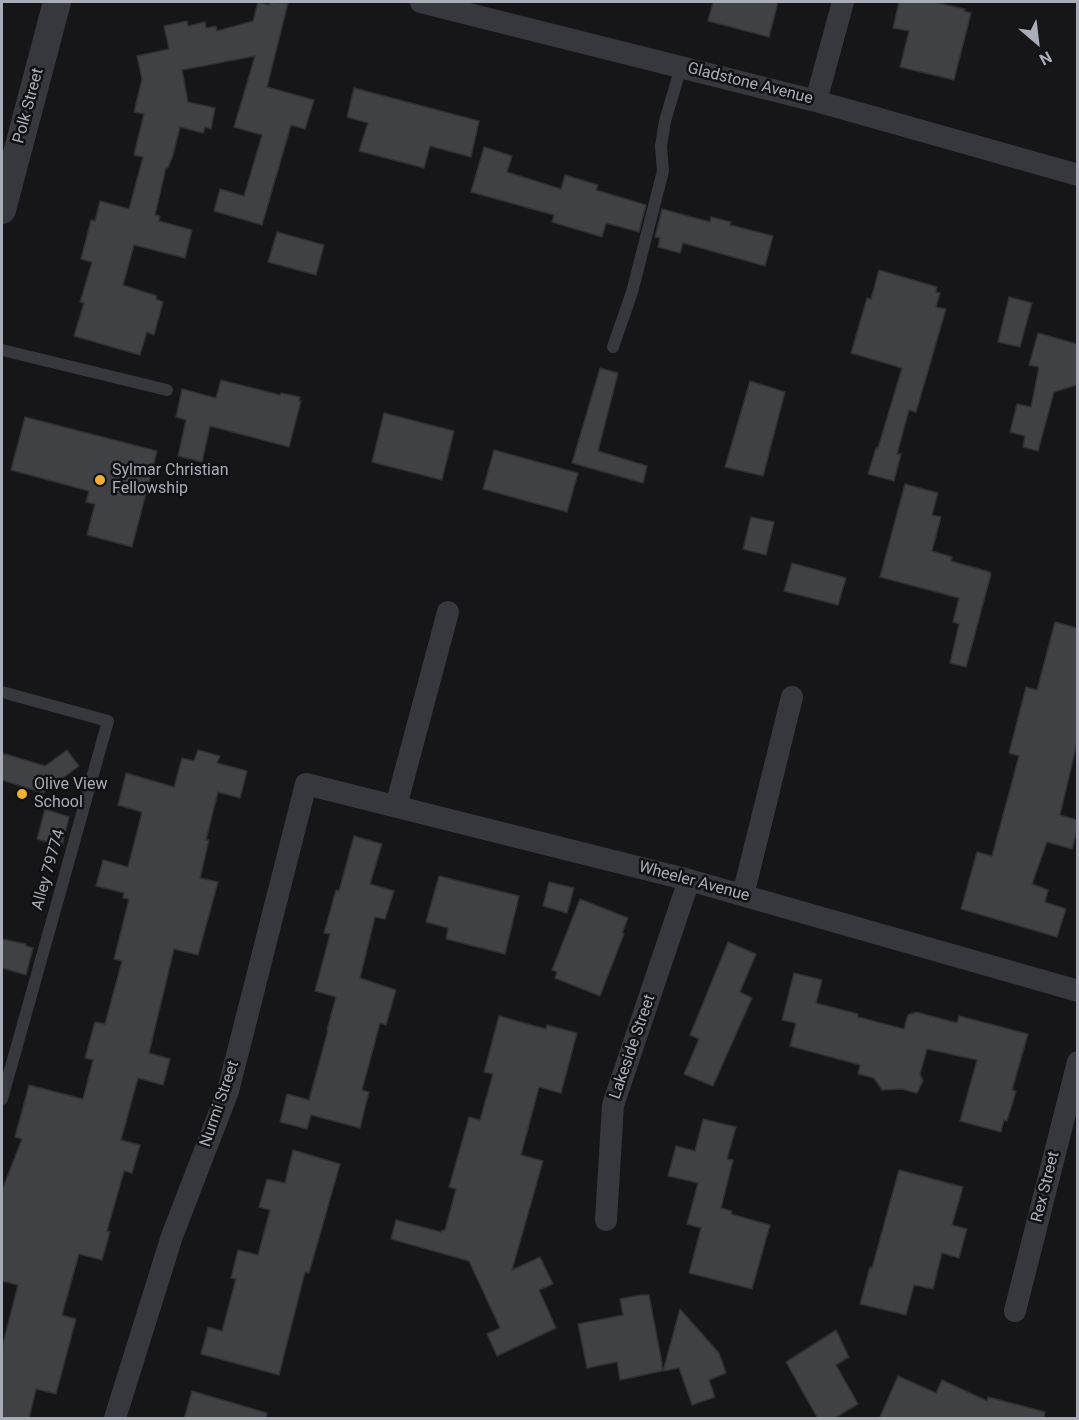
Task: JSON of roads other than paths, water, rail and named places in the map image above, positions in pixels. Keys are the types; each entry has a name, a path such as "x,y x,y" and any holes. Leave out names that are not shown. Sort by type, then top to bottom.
{"street":[{"name":"Polk Street","path":"2,210 57,2"},
{"name":"Gladstone Avenue","path":"421,2 816,101 1077,175"},
{"path":"816,101 843,2"},
{"path":"396,806 448,612"},
{"path":"743,895 792,697"},
{"name":"Wheeler Avenue","path":"306,784 689,880 1077,991"},
{"name":"Nurmi Street","path":"115,1419 172,1236 228,1091 306,784"},
{"name":"Lakeside Street","path":"606,1220 613,1105 689,880"},
{"name":"Rex Street","path":"1015,1311 1077,1062"}],"lane":[{"path":"613,347 632,292 663,171 661,146 665,121 681,67"},
{"path":"2,350 166,390"},
{"name":"Alley 79774","path":"2,692 108,721 2,1099"}],"place":[{"name":"Sylmar Christian Fellowship","path":"100,480"},
{"name":"Olive View School","path":"22,794"}]}
